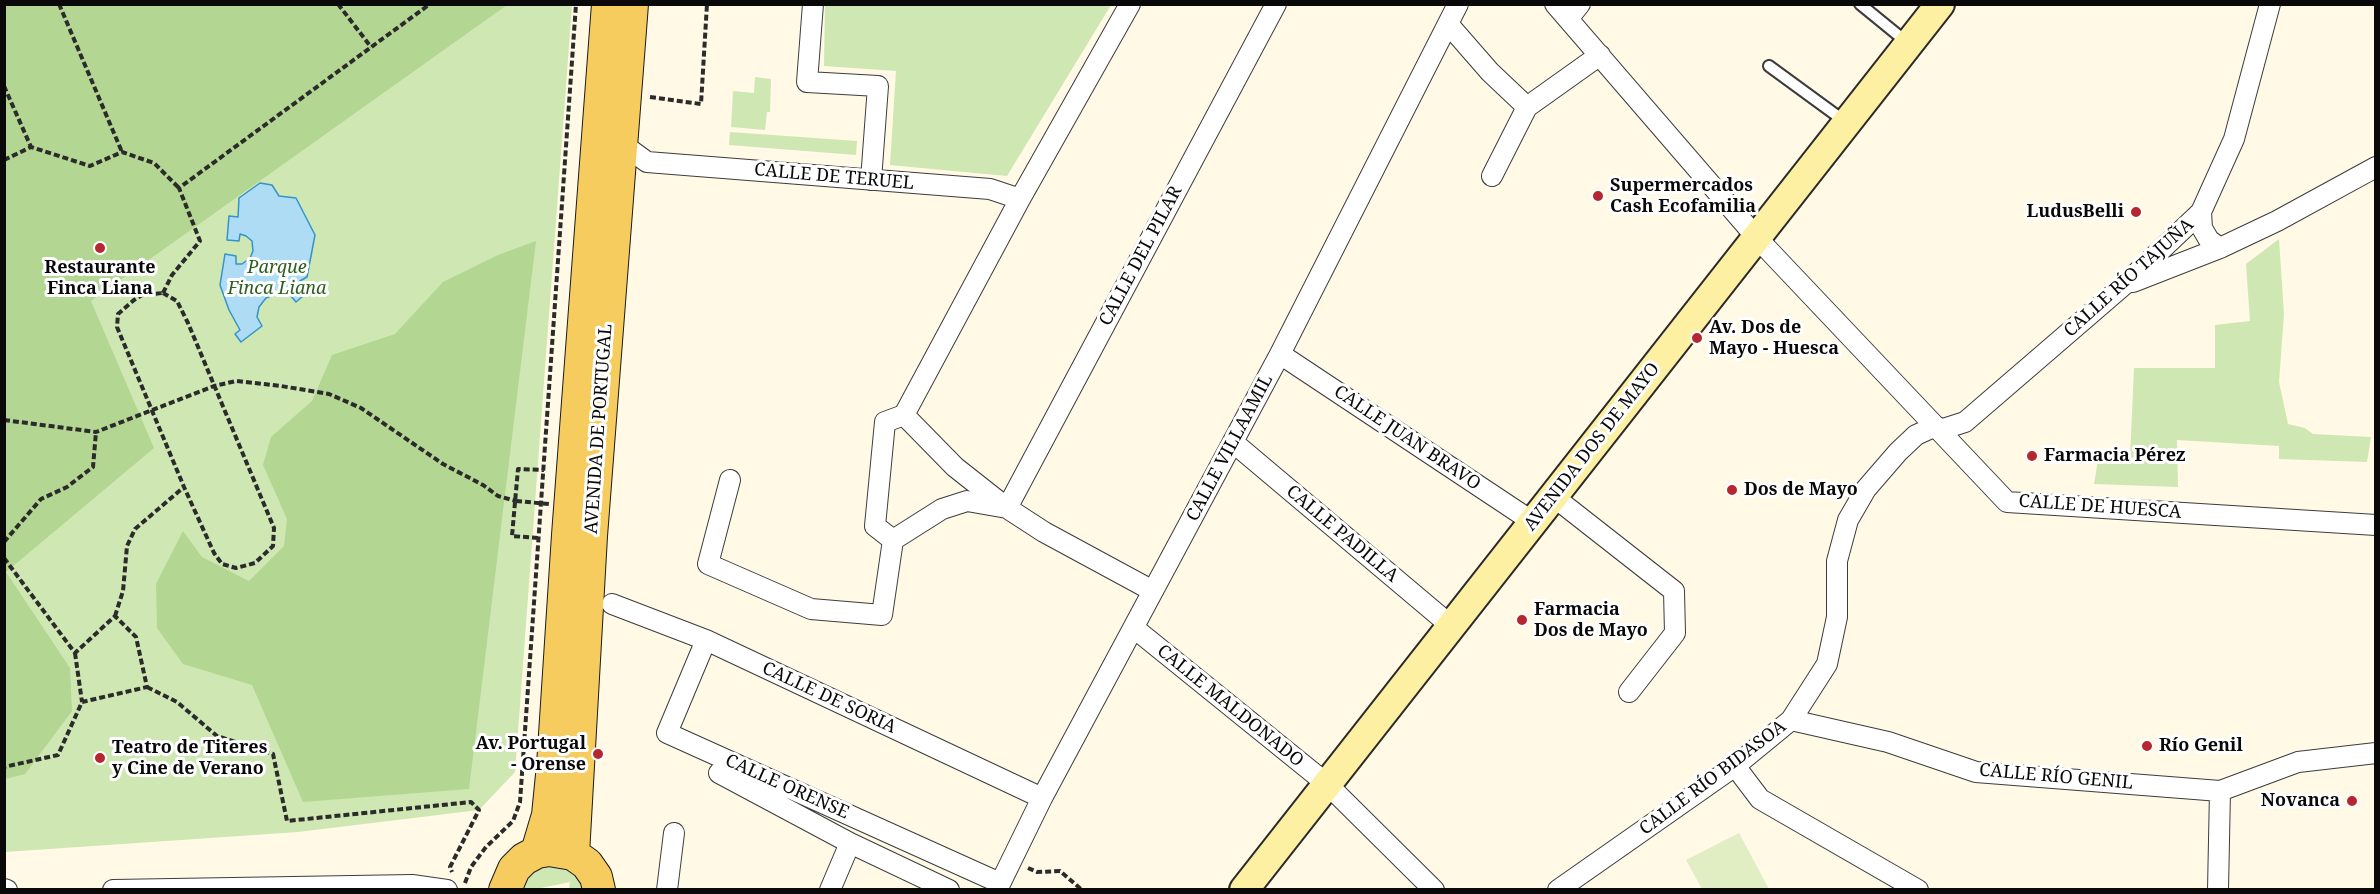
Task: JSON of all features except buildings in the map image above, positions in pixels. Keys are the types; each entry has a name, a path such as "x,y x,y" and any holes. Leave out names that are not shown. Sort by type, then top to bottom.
{"main road":[{"name":"AVENIDA DE PORTUGAL","path":"537,852 548,815 553,765 608,4"},
{"name":"AVENIDA DE PORTUGAL","path":"573,855 595,606 618,183 632,4"},
{"path":"505,890 513,869 524,859 537,852 556,850 573,855 586,864 596,877 599,890"}],"street":[{"path":"813,4 807,82 878,86 871,180"},
{"path":"893,540 876,526 885,422 904,415 1020,199 1130,4"},
{"name":"CALLE DEL PILAR","path":"1007,508 1276,4"},
{"name":"CALLE VILLAAMIL","path":"998,886 1042,798 1280,354 1458,4"},
{"name":"AVENIDA DOS DE MAYO","path":"1244,890 1940,4"},
{"name":"CALLE RÍO TAJUÑA","path":"1938,428 1965,422 2124,285 2201,212 2234,139 2270,4"},
{"name":"CALLE DE HUESCA","path":"1568,9 1600,55 1757,238 2007,502 2376,525"},
{"path":"1449,25 1490,72 1527,107"},
{"path":"1491,176 1527,107 1600,55"},
{"path":"618,183 647,162 621,143"},
{"name":"CALLE DE TERUEL","path":"647,162 990,189 1020,199"},
{"path":"2124,285 2220,248 2376,167"},
{"path":"2201,212 2202,228 2209,240 2220,248"},
{"name":"CALLE JUAN BRAVO","path":"1280,354 1533,522"},
{"path":"904,415 955,467 1007,508 1044,532 1153,591"},
{"name":"CALLE RÍO BIDASOA","path":"1558,890 1735,766 1791,720 1827,664 1837,617 1837,561 1848,520 1866,489 1898,452 1916,435 1938,428"},
{"name":"CALLE PADILLA","path":"1233,443 1450,625"},
{"path":"730,480 708,564 811,609 882,615 893,540 942,509 967,501 1007,508"},
{"path":"1554,497 1674,591 1675,633 1629,693"},
{"name":"CALLE DE SORIA","path":"595,606 706,640 1042,798"},
{"name":"CALLE MALDONADO","path":"1134,628 1327,784 1426,887"},
{"name":"CALLE ORENSE","path":"706,640 667,733 998,886"},
{"name":"CALLE RÍO GENIL","path":"1791,720 1888,742 1976,772 2220,791 2298,762 2376,753"},
{"path":"1735,766 1760,799 1918,890"},
{"path":"719,773 850,843 949,890"},
{"path":"2218,890 2220,791"},
{"path":"666,890 674,833"},
{"path":"830,890 850,843"},
{"path":"113,890 412,887 450,882"}],"lane":[{"path":"1860,4 1909,44"},
{"path":"1769,66 1847,123"}],"path":[{"path":"59,4 122,152"},
{"path":"338,4 371,47"},
{"path":"179,188 430,4"},
{"path":"463,890 471,867 486,847 513,821 520,802 576,4"},
{"path":"625,94 701,104 707,4"},
{"path":"4,86 31,147"},
{"path":"4,160 31,147 90,166 122,152 154,163 179,188 200,241 172,275 163,293"},
{"path":"163,293 177,301 274,528 273,546 255,563 237,568 222,564 214,553 117,327 118,314 142,295 163,293"},
{"path":"4,420 96,432 214,386 236,381 329,394 361,408 443,464 483,485 498,496 516,501 549,504"},
{"path":"4,542 41,499 67,488 93,467 96,432"},
{"path":"538,538 512,536 518,469 544,470"},
{"path":"75,653 115,616 123,591 127,546 135,529 184,487"},
{"path":"4,558 75,653 82,702 58,755 4,767"},
{"path":"115,616 136,637 147,687"},
{"path":"82,702 147,687 177,702 217,736 273,754 287,820 471,802 479,810 450,867 450,882"},
{"path":"1011,859 1036,872 1060,871 1082,890"}],"green space":[{"path":"825,4 1111,5 1007,176 890,165 896,71 824,66"},
{"path":"4,5 507,5 91,301 154,448 6,572 70,668 72,711 25,774 5,779"},
{"name":"Parque Finca Liana","path":"5,5 572,5 515,772 479,810 298,832 5,852"},
{"path":"755,77 771,79 770,112 767,112 765,130 731,127 733,91 754,93"},
{"path":"730,132 857,141 856,155 729,145"},
{"path":"2279,239 2284,314 2279,382 2288,424 2305,428 2313,434 2371,437 2367,462 2279,459 2279,446 2177,440 2178,487 2094,484 2098,460 2130,459 2134,368 2215,368 2215,325 2250,321 2246,264"},
{"path":"536,241 469,789 303,802 252,685 183,664 157,628 156,584 183,531 202,557 249,581 284,546 287,519 263,465 271,437 312,401 332,355 395,334 443,282 498,255"},
{"path":"1739,833 1769,889 1702,889 1686,860"},
{"path":"550,865 570,870 577,877 583,889 569,889 570,882 522,890 532,872"}],"water":[{"path":"260,183 272,185 279,196 296,198 315,235 307,277 300,281 298,289 303,296 296,302 290,295 281,292 266,298 259,307 257,317 262,326 241,342 235,334 240,330 229,310 220,285 225,254 236,256 236,264 242,264 250,258 253,251 252,241 246,236 240,234 239,241 227,240 229,216 238,217 239,198"}],"place":[{"name":"Supermercados Cash Ecofamilia","path":"1598,196"},
{"name":"LudusBelli","path":"2136,212"},
{"name":"Restaurante Finca Liana","path":"100,248"},
{"name":"Av. Dos de Mayo - Huesca","path":"1697,338"},
{"name":"Farmacia Pérez","path":"2032,456"},
{"name":"Dos de Mayo","path":"1732,490"},
{"name":"Farmacia Dos de Mayo","path":"1522,620"},
{"name":"Río Genil","path":"2147,746"},
{"name":"Av. Portugal - Orense","path":"598,754"},
{"name":"Teatro de Titeres y Cine de Verano","path":"100,758"},
{"name":"Novanca","path":"2352,801"}]}
